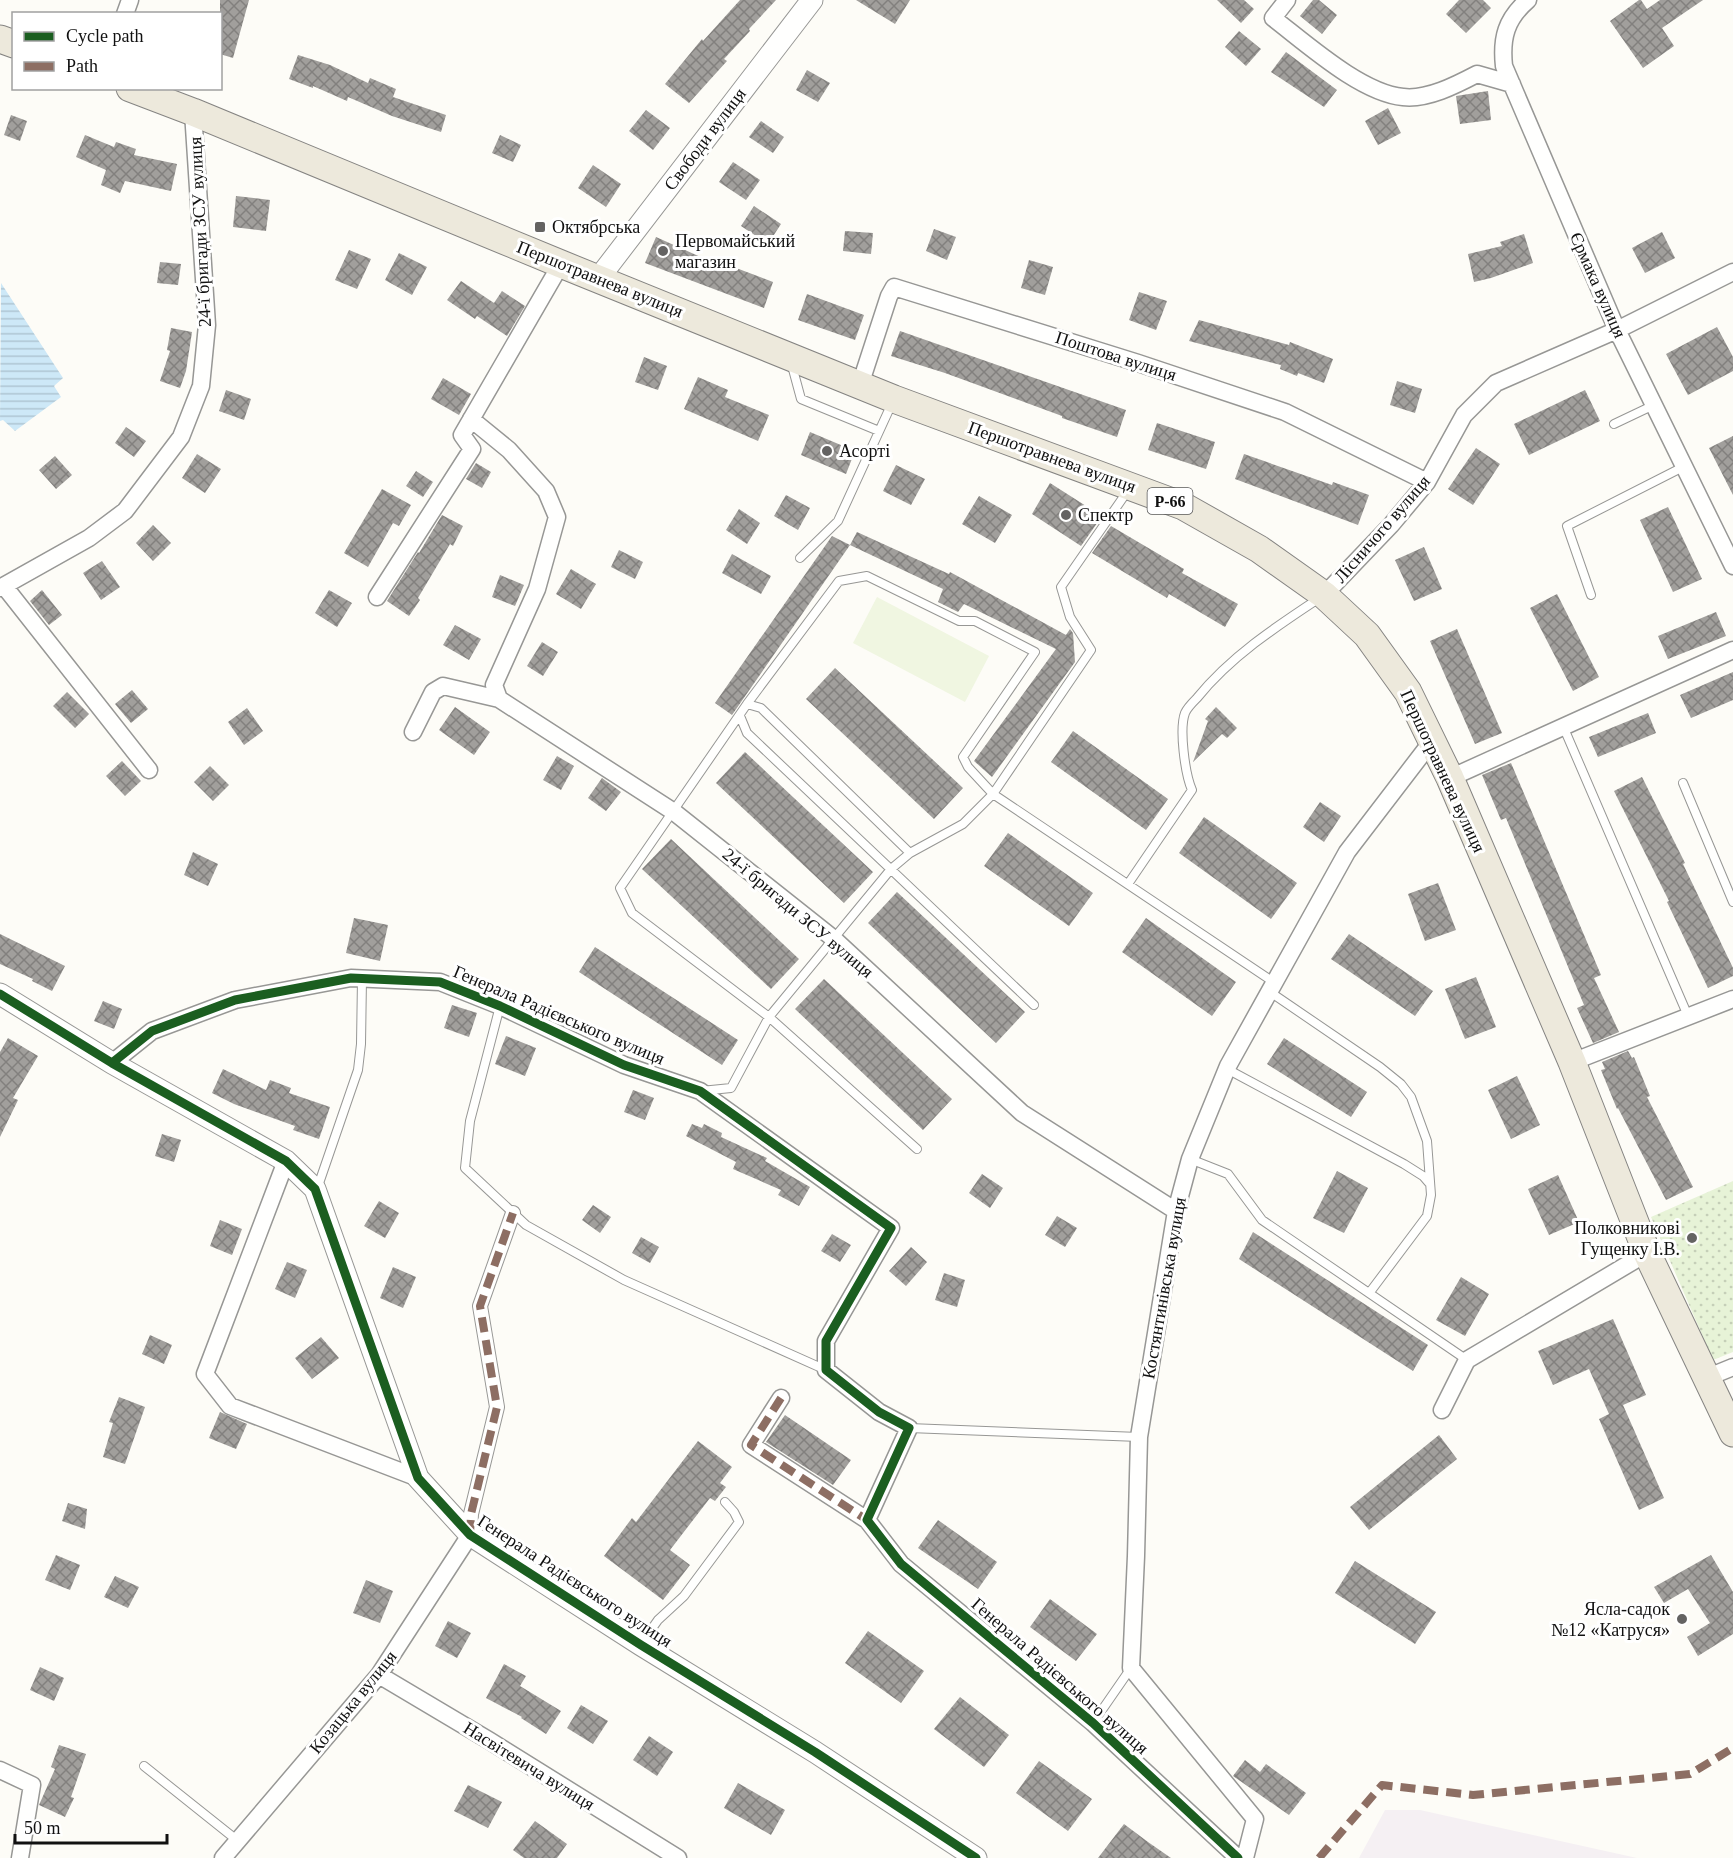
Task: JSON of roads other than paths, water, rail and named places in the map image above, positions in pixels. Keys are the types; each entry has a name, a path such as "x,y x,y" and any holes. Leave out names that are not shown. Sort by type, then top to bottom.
{"main road":[{"name":"Першотравнева вулиця","path":"135,90 894,399 1184,506 1259,549 1324,595 1367,634 1408,692 1432,741 1572,1062 1647,1252 1733,1433"}],"street":[{"name":"Свободи вулиця","path":"598,279 812,0"},
{"path":"1287,0 1273,18 1361,84 1383,93 1404,98 1428,94 1451,88 1477,74 1512,84"},
{"name":"Єрмака вулиця","path":"1528,0 1507,25 1502,46 1504,66 1617,330 1733,566"},
{"name":"24-ї бригади ЗСУ вулиця","path":"149,770 2,587 89,538 125,511 181,437 201,386 207,325 193,112"},
{"path":"377,597 472,449 462,435 561,264"},
{"name":"Лісничого вулиця","path":"1324,595 1391,525 1427,482 1464,415 1496,383 1617,330 1733,272"},
{"name":"Поштова вулиця","path":"860,385 894,287 1138,363 1285,412 1427,482"},
{"path":"471,419 509,450 546,491 557,517 537,589 494,685 499,699"},
{"path":"1450,778 1733,650"},
{"name":"24-ї бригади ЗСУ вулиця","path":"413,732 433,692 442,686 499,699 674,812 834,939 1022,1113 1176,1211"},
{"name":"Костянтинівська вулиця","path":"1131,1668 1139,1437 1176,1211 1190,1159 1227,1069 1347,852 1432,741"},
{"name":"Генерала Радієвського вулиця","path":"826,1370 826,1341 891,1228 700,1091 624,1065 500,1006 440,982 351,978 235,1000 152,1030 112,1063 286,1161 316,1192 418,1478 470,1535 641,1645 815,1752 976,1858"},
{"path":"0,994 112,1063"},
{"path":"1572,1062 1733,999"},
{"name":"Генерала Радієвського вулиця","path":"286,1161 205,1374 230,1406 418,1478"},
{"path":"470,1535 471,1514 497,1407 480,1306 513,1213"},
{"path":"1442,1410 1467,1360 1647,1252"},
{"path":"1706,1378 1733,1367"},
{"path":"826,1370 879,1412 909,1428 867,1520"},
{"name":"Генерала Радієвського вулиця","path":"781,1398 751,1445 867,1520 902,1564 1093,1723 1238,1858"},
{"name":"Козацька вулиця","path":"223,1858 379,1675 470,1535"},
{"path":"1131,1668 1255,1820 1245,1858"},
{"name":"Насвітевича вулиця","path":"379,1675 678,1858"},
{"path":"0,1770 32,1785 20,1858"}],"lane":[{"path":"789,356 801,399 879,431"},
{"path":"800,558 838,521 894,399"},
{"path":"1614,424 1654,405"},
{"path":"1591,595 1567,526 1685,466"},
{"path":"700,1091 731,1088 769,1017 891,869 910,853 963,824 993,794 1091,650 1070,617 1061,587 1131,486"},
{"path":"917,1149 769,1017 632,913 620,888 747,704 839,581 867,576 959,621 975,621 1035,652 963,757 968,767 993,794 1128,884 1272,987 1380,1067 1401,1084 1411,1097 1427,1141 1431,1195 1427,1216 1370,1292"},
{"path":"1128,884 1192,790 1187,779 1183,739 1185,712 1205,688 1235,659 1275,627 1324,595"},
{"path":"747,704 761,708 910,853"},
{"path":"740,716 747,733 1034,1005"},
{"path":"1563,726 1688,1016"},
{"path":"1683,783 1733,902"},
{"path":"316,1192 358,1070 361,1044 362,979"},
{"path":"500,1006 470,1121 465,1168 526,1225 624,1280 826,1370"},
{"path":"1227,1069 1404,1164 1423,1176 1429,1184"},
{"path":"1190,1159 1228,1174 1262,1220 1467,1360"},
{"path":"909,1428 1139,1437"},
{"path":"641,1645 658,1620 684,1596 739,1522 725,1502"},
{"path":"1093,1723 1131,1668"},
{"path":"144,1766 238,1841"}],"water":[{"path":"1,283 63,378 54,386 61,397 15,431 3,420 0,421"}],"place":[{"name":"Октябрська","path":"540,227"},
{"name":"Первомайський магазин","path":"663,251"},
{"name":"Асорті","path":"827,451"},
{"name":"Спектр","path":"1066,515"},
{"name":"Полковникові Гущенку І.В.","path":"1692,1238"},
{"name":"Ясла-садок №12 «Катруся»","path":"1682,1619"}]}
